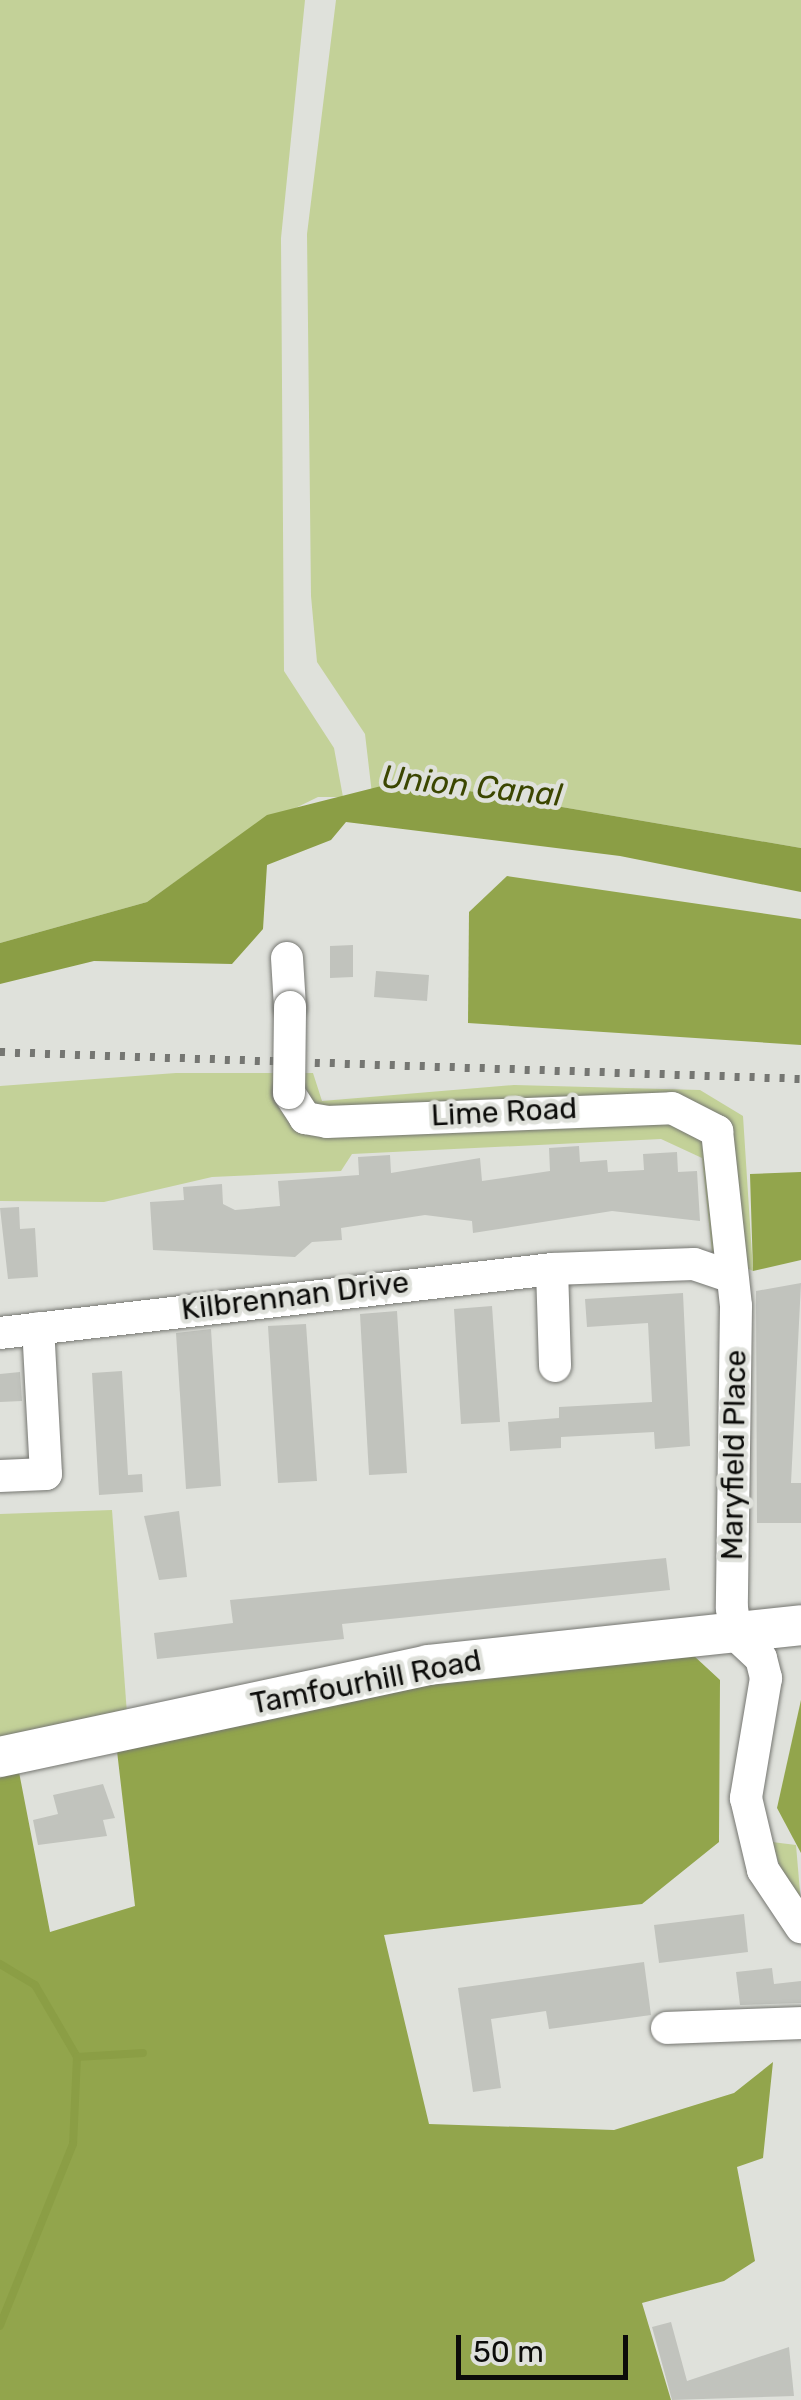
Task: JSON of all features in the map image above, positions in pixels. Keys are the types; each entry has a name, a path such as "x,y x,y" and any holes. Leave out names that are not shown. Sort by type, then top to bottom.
{"main road":[{"name":"Tamfourhill Road","path":"0,1757 428,1665 736,1635 801,1624"}],"street":[{"name":"Lime Road","path":"287,958 289,1093 305,1118 327,1122 542,1108 699,1115 717,1131 728,1276"},
{"name":"Kilbrennan Drive","path":"0,1333 552,1269 694,1264 728,1276"},
{"path":"552,1269 556,1366"},
{"name":"Maryfield Place","path":"728,1276 736,1306 736,1635"},
{"path":"0,1476 46,1474 38,1328"},
{"path":"736,1635 762,1658 766,1678 746,1798 750,1834 801,1927"},
{"path":"667,2028 801,2023"}],"shaded area":[{"path":"0,0 305,0 281,238 284,671 334,748 343,797 318,797 242,834 147,902 0,943"},
{"path":"336,0 801,0 801,848 405,780 372,794 365,734 317,662 311,596 307,234"},
{"path":"405,780 801,848 801,892 620,856 346,822 331,840 267,865 263,929 232,964 94,961 0,984 0,943 147,902 267,815"},
{"path":"507,876 801,919 801,1045 468,1023 469,912"},
{"path":"176,1073 313,1073 322,1101 514,1085 700,1090 743,1116 753,1271 712,1252 702,1158 661,1139 352,1154 341,1171 212,1177 104,1202 0,1201 0,1086"},
{"path":"801,1172 801,1260 753,1271 750,1174"},
{"path":"112,1510 127,1714 0,1741 0,1514"},
{"path":"693,1655 720,1680 719,1842 642,1904 384,1935 429,2124 614,2130 734,2093 773,2062 763,2158 737,2167 755,2261 724,2281 642,2303 671,2400 0,2400 0,1777 19,1772 50,1932 135,1906 117,1751 418,1686"},
{"path":"801,1700 801,1853 777,1808"},
{"path":"772,1842 796,1845 801,1904 780,1867"}],"building":[{"path":"353,945 353,977 330,978 330,946"},
{"path":"376,971 429,975 427,1001 374,997"},
{"path":"579,1146 580,1162 607,1160 608,1172 644,1170 643,1154 677,1152 678,1172 697,1171 700,1221 612,1211 473,1233 472,1221 425,1215 341,1228 342,1240 312,1242 295,1257 153,1250 150,1202 184,1200 183,1187 222,1184 223,1204 235,1210 280,1206 278,1181 359,1175 358,1157 390,1155 391,1173 480,1158 482,1181 550,1171 549,1148"},
{"path":"19,1207 20,1229 35,1228 38,1277 8,1279 0,1208"},
{"path":"801,1283 791,1483 801,1483 801,1523 757,1523 756,1291"},
{"path":"683,1293 690,1446 655,1449 654,1432 561,1437 561,1448 510,1451 508,1422 559,1418 559,1407 652,1402 648,1323 587,1327 585,1299"},
{"path":"492,1306 500,1422 461,1424 454,1309"},
{"path":"397,1311 407,1473 369,1475 360,1314"},
{"path":"306,1324 317,1481 278,1483 268,1326"},
{"path":"211,1329 221,1486 186,1489 176,1333"},
{"path":"122,1371 128,1475 142,1474 143,1492 99,1495 92,1373"},
{"path":"20,1372 22,1401 0,1402 0,1374"},
{"path":"179,1511 187,1577 159,1580 144,1516"},
{"path":"666,1558 670,1590 342,1624 344,1639 157,1659 154,1633 233,1623 230,1600"},
{"path":"103,1784 115,1818 103,1820 107,1836 38,1845 33,1820 58,1814 53,1795"},
{"path":"744,1914 748,1952 659,1963 654,1925"},
{"path":"644,1962 651,2015 549,2029 546,2011 491,2019 501,2088 473,2092 458,1988"},
{"path":"772,1968 774,1984 801,1981 801,2003 740,2005 736,1972"},
{"path":"671,2322 687,2381 789,2347 794,2396 672,2400 652,2327"}],"waterway":[{"path":"0,1964 35,1985 77,2057 73,2144 0,2326"},
{"path":"77,2057 143,2053"}],"railway":[{"path":"0,1052 801,1079"}],"water label":[{"name":"Union Canal","path":"472,786"}]}
